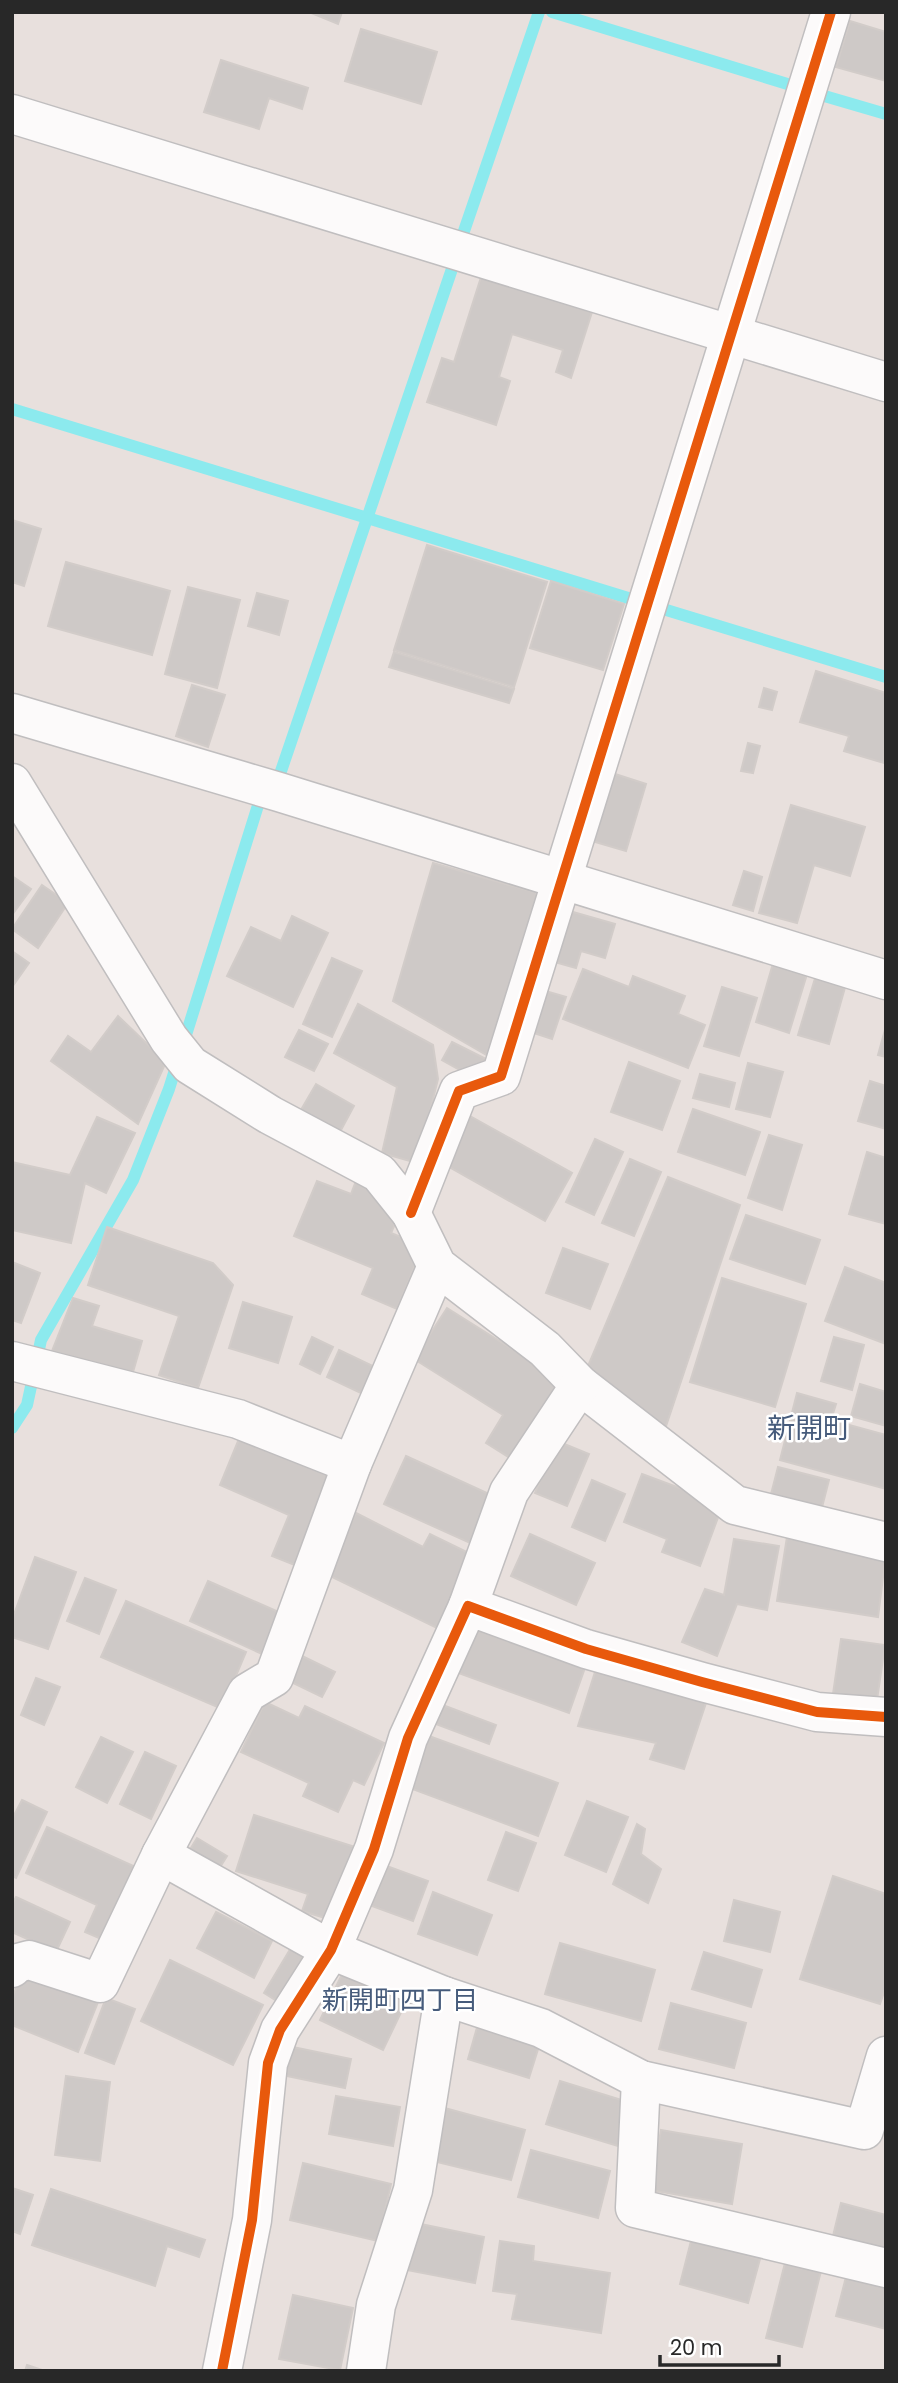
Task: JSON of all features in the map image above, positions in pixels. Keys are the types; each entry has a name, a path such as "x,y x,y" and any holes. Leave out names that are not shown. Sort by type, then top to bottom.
{"street":[{"path":"411,1213 459,1091 501,1076 564,881 831,12"},
{"path":"12,114 886,382"},
{"path":"12,713 264,787 886,980"},
{"path":"12,783 179,1052 270,1115 379,1172 411,1213 437,1266 545,1349 580,1385 735,1505 886,1542"},
{"path":"12,1968 14,1964 29,1960 100,1983 161,1855 247,1693 274,1677 352,1464 437,1266"},
{"path":"23,1364 238,1419 352,1464"},
{"path":"222,2371 252,2220 268,2063 280,2030 331,1950 374,1849 408,1738 468,1606 509,1492 580,1385"},
{"path":"468,1606 586,1649 702,1682 817,1712 886,1717"},
{"path":"161,1855 331,1950 444,1996 541,2028 641,2080 864,2130 886,2056"},
{"path":"366,2371 376,2305 413,2190 444,1996"},
{"path":"641,2080 635,2207 886,2268"}],"building":[{"path":"309,12 342,12 338,24"},
{"path":"850,21 886,32 886,81 836,67"},
{"path":"361,29 437,52 421,104 345,81"},
{"path":"221,60 308,88 302,109 269,98 259,129 204,112"},
{"path":"482,274 593,309 571,378 556,372 563,350 512,334 499,377 510,381 496,425 427,402 442,358 454,362"},
{"path":"12,520 41,529 24,586 12,582"},
{"path":"427,545 547,582 514,687 394,650"},
{"path":"66,562 170,591 152,655 48,626"},
{"path":"551,581 624,604 603,670 530,648"},
{"path":"188,587 240,600 217,688 165,674"},
{"path":"257,593 288,601 279,635 248,626"},
{"path":"394,652 514,689 509,703 389,667"},
{"path":"816,671 886,693 884,763 844,751 849,736 800,722"},
{"path":"192,685 225,695 208,747 176,736"},
{"path":"764,688 777,692 772,710 759,707"},
{"path":"748,743 760,746 753,773 741,771"},
{"path":"612,773 646,784 626,851 592,841"},
{"path":"791,805 865,827 850,876 814,865 797,923 759,913"},
{"path":"433,863 548,896 490,1057 393,1001"},
{"path":"744,871 762,877 753,911 733,905"},
{"path":"12,876 31,889 12,915"},
{"path":"42,885 68,903 38,948 12,929"},
{"path":"559,908 615,924 605,958 581,951 576,968 544,959"},
{"path":"292,916 328,933 293,1007 227,976 251,927 281,941"},
{"path":"12,951 29,963 12,987"},
{"path":"332,958 362,971 332,1037 303,1024"},
{"path":"774,960 808,971 789,1033 756,1022"},
{"path":"583,969 629,987 633,976 685,996 678,1014 705,1025 688,1068 563,1019"},
{"path":"816,975 846,984 829,1044 798,1035"},
{"path":"722,987 757,998 739,1056 704,1046"},
{"path":"535,988 566,997 552,1039 522,1029"},
{"path":"358,1004 433,1045 438,1079 417,1163 382,1153 397,1087 334,1053"},
{"path":"118,1016 166,1062 138,1124 51,1061 68,1036 91,1052"},
{"path":"886,1026 886,1057 878,1055"},
{"path":"299,1030 328,1044 314,1071 285,1057"},
{"path":"452,1042 488,1060 478,1080 442,1060"},
{"path":"629,1062 680,1081 662,1130 611,1112"},
{"path":"748,1063 783,1072 770,1117 736,1109"},
{"path":"700,1074 735,1083 729,1107 693,1098"},
{"path":"870,1081 886,1086 886,1129 858,1121"},
{"path":"316,1084 354,1106 340,1132 301,1110"},
{"path":"693,1109 760,1132 745,1175 678,1152"},
{"path":"470,1116 572,1173 545,1221 444,1164"},
{"path":"97,1117 135,1133 106,1193 85,1183 71,1243 12,1230 12,1162 70,1175"},
{"path":"769,1135 802,1145 782,1210 748,1198"},
{"path":"595,1139 623,1152 594,1215 566,1202"},
{"path":"867,1152 886,1158 886,1224 849,1214"},
{"path":"630,1159 661,1172 634,1236 602,1223"},
{"path":"359,1173 400,1213 391,1233 423,1246 397,1309 362,1294 373,1268 294,1236 317,1181 351,1194"},
{"path":"668,1177 740,1205 659,1447 580,1385"},
{"path":"746,1215 820,1240 805,1284 730,1259"},
{"path":"107,1227 213,1263 233,1285 198,1388 159,1375 179,1316 88,1285"},
{"path":"563,1248 608,1264 590,1309 546,1293"},
{"path":"12,1262 40,1273 21,1323 12,1320"},
{"path":"845,1267 886,1283 886,1344 825,1321"},
{"path":"722,1278 806,1304 775,1407 690,1382"},
{"path":"73,1298 99,1306 92,1326 142,1341 133,1372 52,1351"},
{"path":"243,1302 292,1317 278,1363 229,1348"},
{"path":"447,1308 568,1384 518,1463 486,1443 503,1415 414,1359"},
{"path":"312,1337 333,1347 320,1374 300,1364"},
{"path":"834,1337 864,1345 852,1390 821,1381"},
{"path":"339,1350 379,1369 367,1396 327,1377"},
{"path":"860,1384 886,1392 886,1426 851,1416"},
{"path":"797,1393 836,1404 831,1420 886,1435 886,1489 780,1460"},
{"path":"243,1429 343,1470 302,1568 272,1556 289,1515 220,1485"},
{"path":"557,1441 589,1454 567,1506 535,1493"},
{"path":"406,1456 500,1499 479,1547 384,1504"},
{"path":"778,1467 829,1480 820,1515 769,1502"},
{"path":"642,1474 723,1504 700,1566 662,1552 667,1539 624,1522"},
{"path":"592,1480 625,1494 605,1541 572,1527"},
{"path":"356,1513 423,1547 430,1534 477,1557 441,1630 326,1574"},
{"path":"530,1534 595,1563 576,1605 511,1576"},
{"path":"787,1537 886,1553 878,1617 777,1601"},
{"path":"734,1539 779,1546 767,1610 737,1604 717,1656 682,1642 705,1589 724,1595"},
{"path":"35,1557 76,1572 48,1649 12,1637 12,1620"},
{"path":"85,1578 116,1590 99,1634 67,1621"},
{"path":"208,1581 281,1613 262,1654 190,1621"},
{"path":"126,1601 246,1652 222,1709 101,1657"},
{"path":"468,1620 587,1662 569,1713 450,1670"},
{"path":"841,1639 885,1645 877,1700 833,1694"},
{"path":"300,1655 335,1672 322,1697 287,1680"},
{"path":"595,1672 707,1700 684,1769 650,1759 656,1743 578,1726"},
{"path":"36,1678 60,1687 44,1725 21,1715"},
{"path":"265,1702 299,1718 305,1706 384,1743 364,1785 353,1780 338,1812 303,1796 309,1783 241,1752"},
{"path":"440,1704 496,1725 489,1744 433,1723"},
{"path":"418,1732 558,1783 538,1836 399,1784"},
{"path":"101,1737 133,1752 107,1803 76,1787"},
{"path":"145,1752 176,1766 151,1819 120,1804"},
{"path":"22,1800 47,1812 16,1878 12,1876 12,1819"},
{"path":"587,1801 628,1817 606,1872 565,1855"},
{"path":"254,1815 358,1848 335,1921 302,1911 308,1894 236,1871"},
{"path":"637,1824 645,1829 641,1854 661,1869 648,1903 613,1884"},
{"path":"47,1827 140,1869 106,1941 85,1932 97,1905 26,1873"},
{"path":"506,1832 536,1843 518,1891 488,1880"},
{"path":"197,1838 227,1856 215,1875 186,1856"},
{"path":"373,1861 428,1881 413,1921 358,1901"},
{"path":"833,1876 886,1894 886,1986 880,2004 800,1979"},
{"path":"433,1892 492,1915 477,1955 418,1934"},
{"path":"16,1897 70,1922 56,1952 12,1932 12,1905"},
{"path":"734,1900 780,1912 770,1952 724,1941"},
{"path":"216,1912 272,1941 254,1978 197,1948"},
{"path":"295,1941 317,1954 285,2006 264,1993"},
{"path":"560,1943 655,1970 641,2021 545,1994"},
{"path":"704,1952 762,1970 751,2007 692,1989"},
{"path":"170,1960 263,2005 233,2065 141,2021"},
{"path":"25,1967 100,1997 78,2052 12,2025 12,1998"},
{"path":"343,1972 406,2002 383,2050 320,2020"},
{"path":"106,1998 135,2009 114,2064 85,2053"},
{"path":"671,2003 746,2023 734,2068 659,2049"},
{"path":"478,2024 540,2043 529,2078 468,2059"},
{"path":"288,2046 351,2059 345,2088 282,2075"},
{"path":"66,2076 110,2082 100,2161 55,2155"},
{"path":"560,2081 631,2103 618,2146 546,2124"},
{"path":"336,2096 400,2107 393,2146 329,2134"},
{"path":"441,2107 525,2130 511,2180 429,2160"},
{"path":"661,2130 742,2144 732,2204 650,2190"},
{"path":"531,2150 610,2171 598,2218 518,2197"},
{"path":"303,2163 391,2184 378,2241 290,2220"},
{"path":"12,2188 33,2195 20,2234 12,2231"},
{"path":"51,2189 205,2240 199,2257 167,2246 155,2286 32,2245"},
{"path":"841,2203 886,2215 886,2254 832,2240"},
{"path":"416,2223 484,2237 475,2283 407,2270"},
{"path":"500,2241 534,2246 533,2261 610,2273 601,2333 512,2319 517,2294 493,2291"},
{"path":"691,2241 760,2259 748,2303 680,2284"},
{"path":"786,2259 822,2267 802,2347 766,2338"},
{"path":"847,2273 886,2283 886,2329 836,2316"},
{"path":"293,2295 353,2308 340,2370 279,2359"},
{"path":"27,2365 45,2371 25,2371"}],"waterway":[{"path":"463,234 539,12"},
{"path":"552,12 794,86"},
{"path":"821,95 886,114"},
{"path":"12,1428 27,1405 41,1340 133,1180 169,1089 260,799 279,777 454,263"},
{"path":"12,409 638,601"},
{"path":"663,609 886,677"}],"cycle path":[{"path":"411,1213 459,1091 501,1076 831,12"},
{"path":"222,2371 252,2220 268,2063 280,2030 331,1950 374,1849 408,1738 468,1606 586,1649 702,1682 817,1712 886,1717"}],"district":[{"name":"新開町","path":"809,1428"},
{"name":"新開町四丁目","path":"400,2000"}]}
